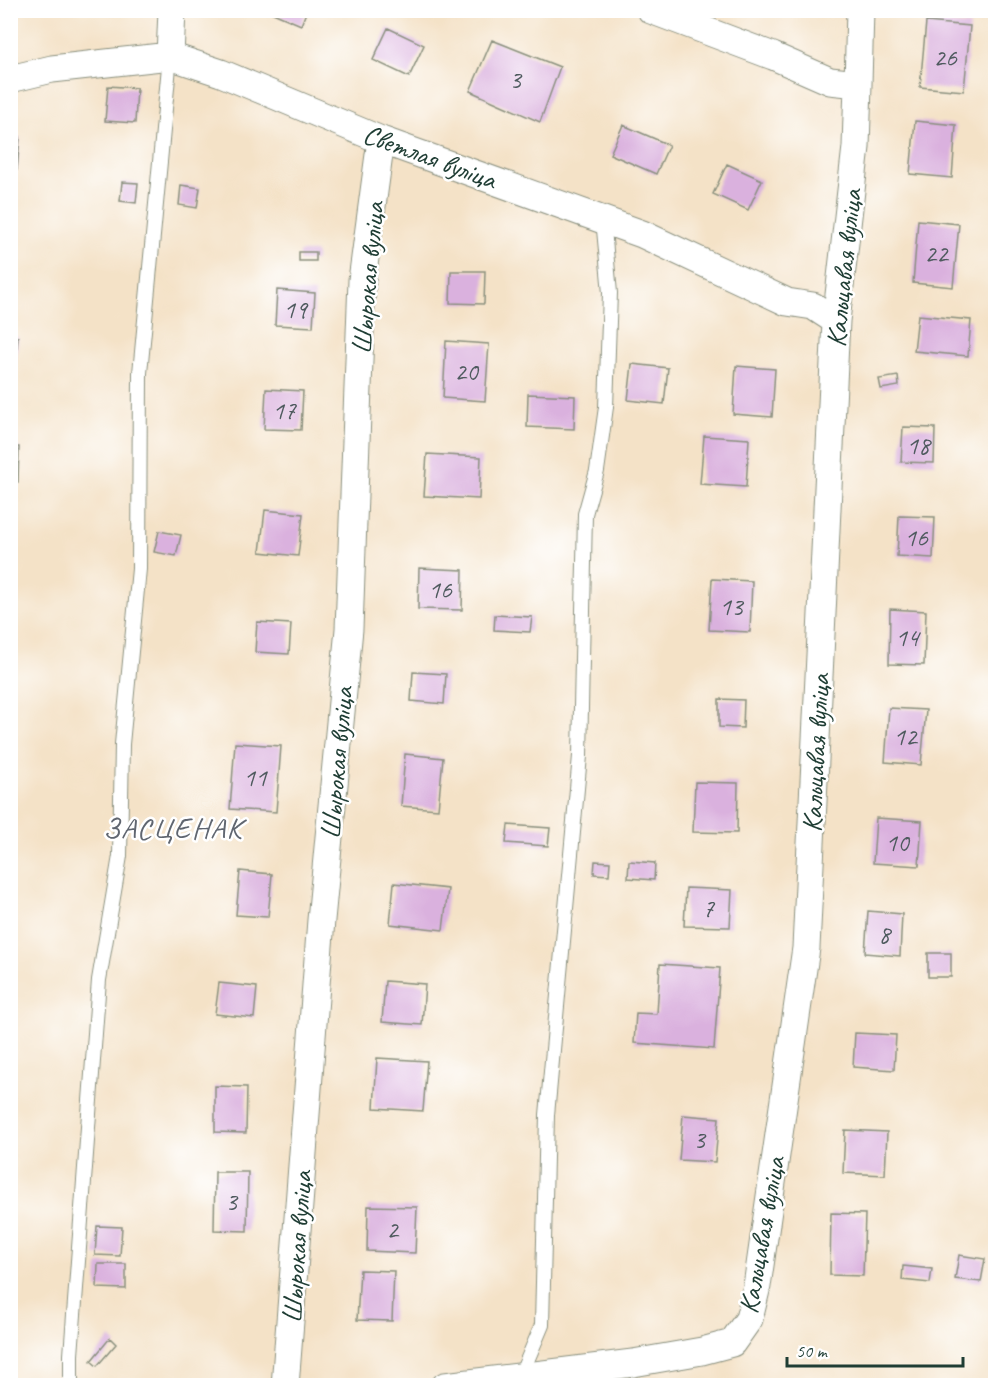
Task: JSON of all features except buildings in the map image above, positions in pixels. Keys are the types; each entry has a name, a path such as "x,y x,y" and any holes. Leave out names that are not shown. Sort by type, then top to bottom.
{"street":[{"path":"170,56 172,10"},
{"path":"651,10 773,56 830,81 858,84"},
{"name":"Кальцавая вуліца","path":"445,1386 633,1363 702,1351 732,1343 750,1319 757,1286 806,948 836,321 856,147 860,10"},
{"name":"Светлая вуліца","path":"10,79 52,69 170,56 222,74 381,140 642,234 787,302 813,306 836,321"},
{"name":"Шырокая вуліца","path":"285,1386 320,932 349,629 362,280 381,140"}],"lane":[{"path":"71,1386 71,1355 99,980 120,856 122,744 139,569 140,373 170,56"},
{"path":"522,1375 542,1324 547,1115 580,756 585,513 597,471 606,407 610,293 603,219"}],"district":[{"name":"ЗАСЦЕНАК","path":"173,828"}]}
